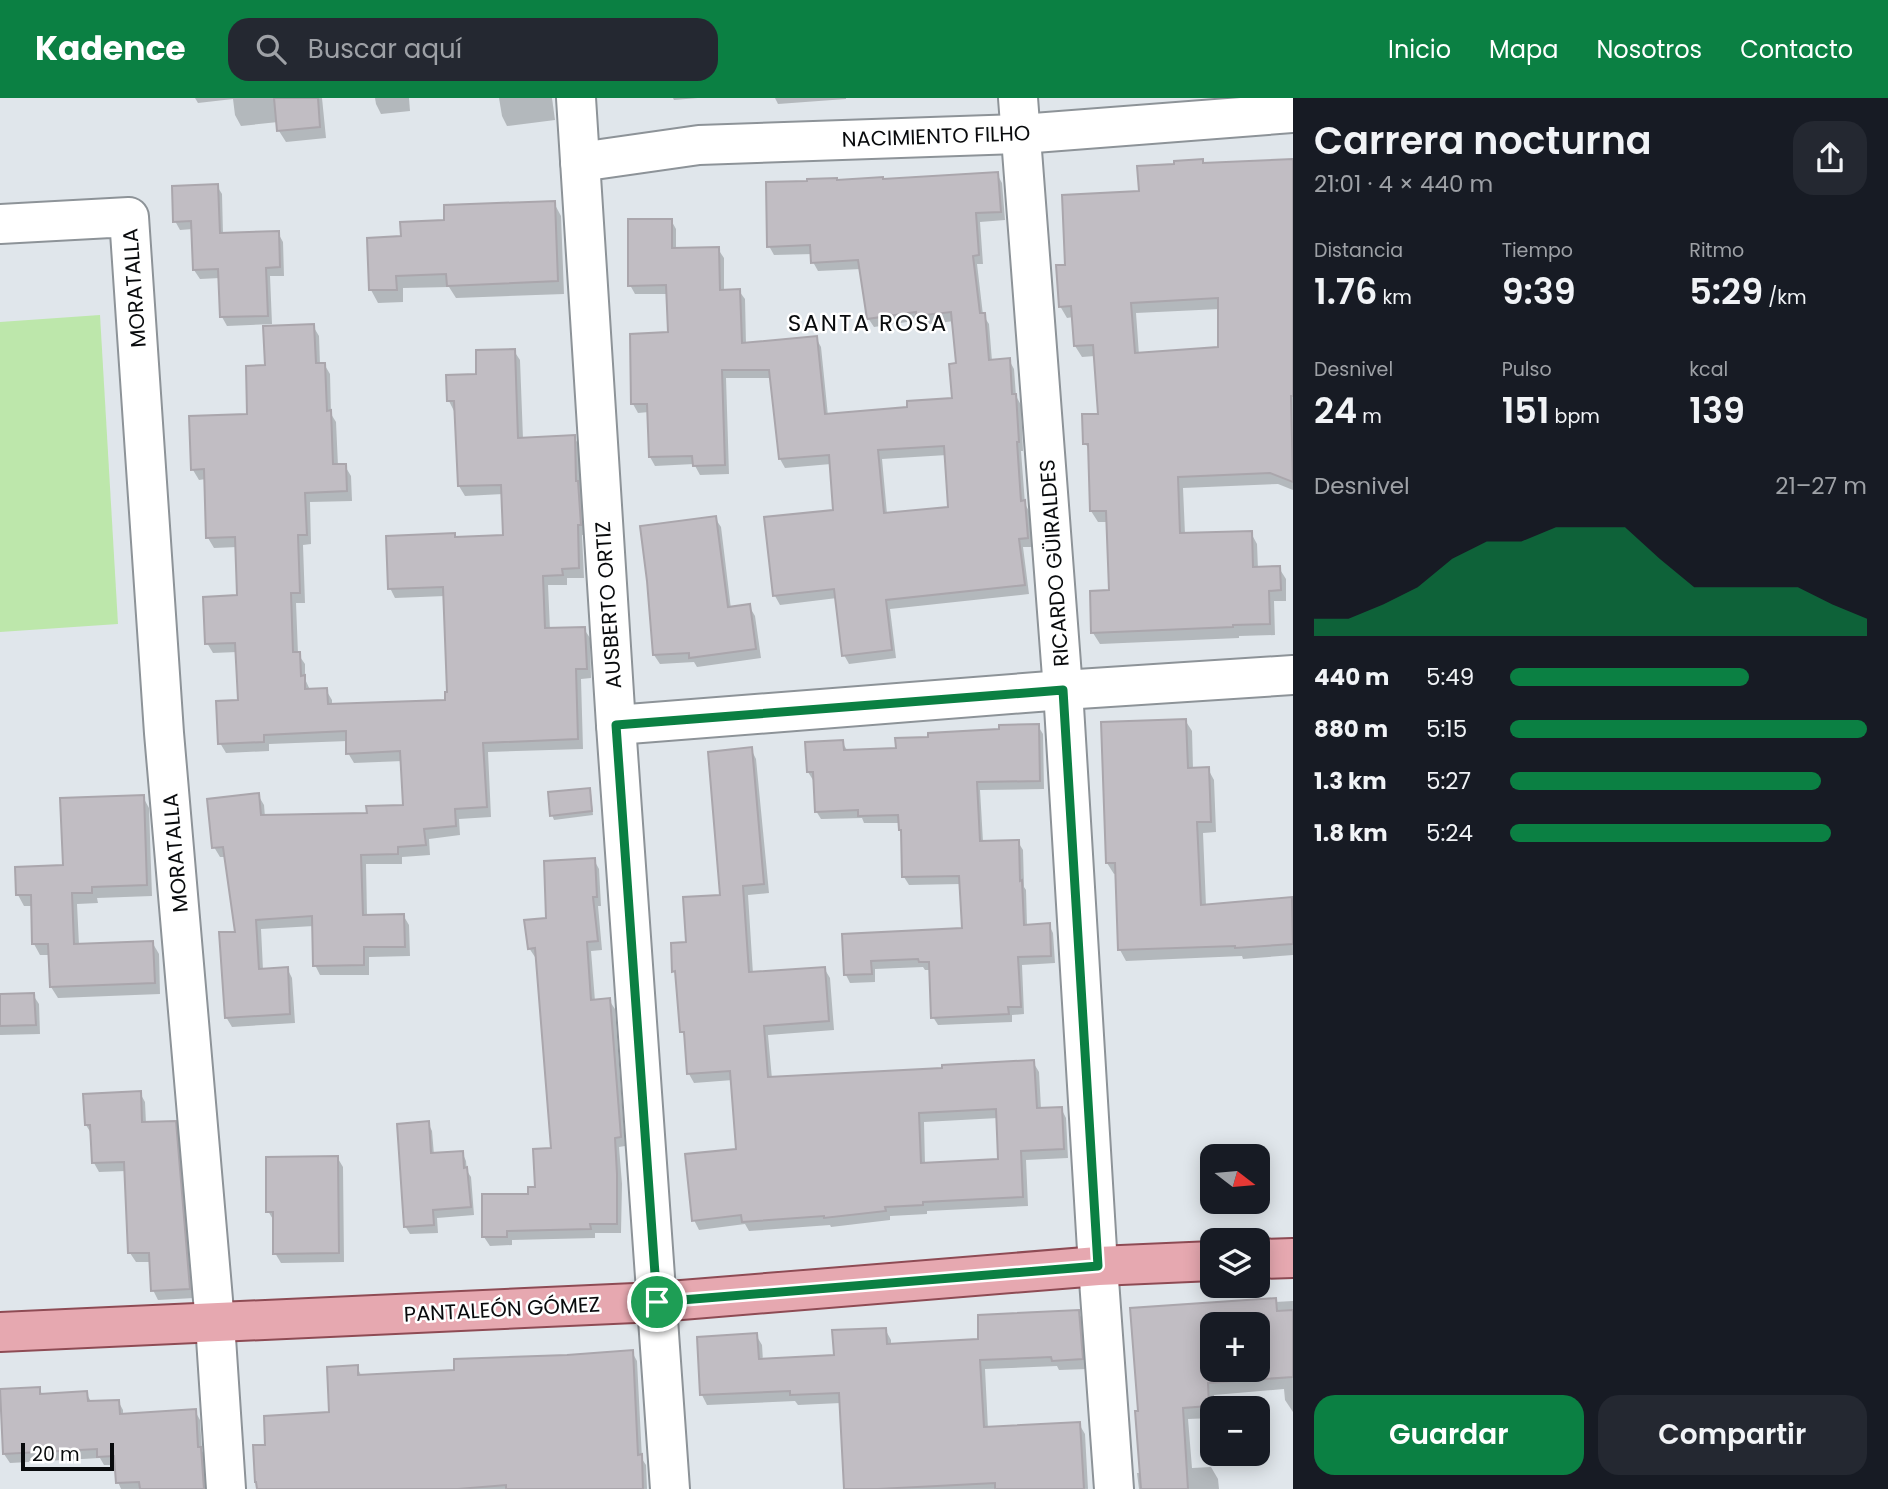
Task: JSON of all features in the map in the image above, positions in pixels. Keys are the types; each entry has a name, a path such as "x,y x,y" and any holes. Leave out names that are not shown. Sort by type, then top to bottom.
{"main road":[{"path":"1270,1259 1293,1258"},
{"name":"PANTALEÓN GÓMEZ","path":"0,1332 657,1302 1098,1266 1200,1262"}],"street":[{"name":"AUSBERTO ORTIZ","path":"576,98 616,725 670,1489"},
{"name":"NACIMIENTO FILHO","path":"580,162 699,145 1019,116 1293,113"},
{"name":"RICARDO GÜIRALDES","path":"1019,116 1063,690 1114,1489"},
{"name":"MORATALLA","path":"0,224 130,217 164,733 215,1323 226,1489"},
{"path":"616,725 1293,675"}],"green space":[{"path":"100,315 118,624 0,632 0,322"}],"building":[{"path":"274,98 318,98 320,127 277,131"},
{"path":"1203,159 1203,163 1293,159 1293,482 1270,473 1178,477 1180,533 1252,531 1253,567 1280,566 1281,590 1269,591 1270,624 1091,633 1090,591 1109,590 1106,511 1090,511 1088,444 1083,444 1082,414 1098,414 1093,345 1074,346 1071,306 1059,307 1056,265 1065,265 1062,195 1139,191 1137,166 1174,164 1174,161","holes":["1218,298 1218,347 1135,353 1131,303"]},
{"path":"998,172 1001,212 976,213 979,255 973,256 980,313 985,313 989,360 1010,358 1012,394 1016,394 1021,501 1025,500 1028,538 1019,539 1025,585 886,600 892,650 842,656 834,589 773,596 764,517 833,510 829,455 779,459 769,370 722,370 725,465 693,466 692,456 649,457 647,404 631,404 630,334 668,332 666,285 628,286 628,219 672,219 672,248 719,247 720,290 740,289 742,343 817,336 825,414 907,407 907,401 952,398 949,364 956,363 951,312 916,316 916,312 867,319 858,260 811,263 810,245 767,247 766,182 837,178 883,179","holes":["944,446 948,507 884,513 878,450"]},
{"path":"218,184 220,233 279,231 280,267 266,268 268,316 220,317 218,269 193,270 191,221 173,222 172,186"},
{"path":"555,201 558,281 447,286 446,274 396,276 397,290 369,290 367,238 401,236 400,222 444,220 444,205"},
{"path":"314,324 316,363 325,363 327,411 331,410 333,464 346,464 347,491 305,493 307,535 298,535 300,593 291,593 293,652 300,652 301,676 305,675 305,689 327,688 328,704 445,700 447,692 443,587 388,589 386,536 455,533 455,537 503,535 501,485 458,486 454,401 447,401 446,375 476,374 476,350 515,349 518,438 575,435 581,525 578,525 579,568 562,569 563,575 543,576 545,628 585,627 587,669 576,669 578,739 483,743 487,807 455,809 456,826 424,829 426,845 398,847 398,854 361,855 363,915 404,914 405,947 364,947 364,965 313,966 312,916 256,920 259,969 288,967 290,1014 225,1018 219,932 235,932 223,847 212,848 207,799 259,793 261,815 367,813 366,806 403,805 400,751 346,754 346,731 264,735 264,742 218,744 216,701 238,700 235,643 205,644 203,597 237,595 235,537 206,538 204,469 191,470 189,416 247,414 246,366 265,365 263,326"},
{"path":"716,516 728,607 750,604 756,649 689,658 689,653 653,655 640,526"},
{"path":"1186,719 1188,768 1209,767 1211,822 1197,822 1201,905 1292,897 1293,944 1118,950 1115,863 1106,863 1101,722"},
{"path":"1039,724 1040,781 977,782 980,841 1019,840 1024,925 1050,923 1051,956 1018,957 1021,1007 1008,1007 1009,1014 931,1018 929,962 919,962 918,959 871,961 872,974 844,975 842,934 962,928 959,876 902,877 898,815 858,816 858,810 815,812 813,772 807,772 805,742 843,740 844,750 896,748 895,738 928,737 928,733 999,729 999,725"},
{"path":"752,747 764,884 743,886 749,972 825,967 829,1021 764,1026 768,1077 942,1068 942,1065 1034,1060 1037,1108 1062,1107 1064,1149 1021,1151 1023,1197 923,1202 923,1205 885,1207 886,1211 824,1218 742,1222 741,1215 692,1221 685,1154 736,1149 730,1071 687,1074 675,971 672,972 671,943 686,942 683,897 720,895 708,752","holes":["996,1109 998,1159 921,1163 919,1113"]},
{"path":"590,788 592,811 550,816 548,792"},
{"path":"144,795 147,885 92,887 92,893 72,893 74,944 153,941 155,983 50,987 48,944 32,944 31,895 16,895 15,867 63,865 60,798"},
{"path":"595,858 597,897 593,897 598,941 587,942 591,1000 610,998 621,1137 615,1138 617,1224 590,1224 591,1229 507,1231 507,1237 482,1237 482,1194 528,1194 528,1187 535,1187 533,1149 551,1148 535,948 528,949 524,920 546,918 544,861"},
{"path":"34,993 36,1025 0,1026 0,994"},
{"path":"141,1091 142,1122 176,1121 190,1289 151,1291 149,1253 128,1253 124,1162 92,1163 90,1125 85,1125 83,1094"},
{"path":"429,1121 431,1153 463,1151 471,1207 433,1210 434,1225 404,1227 397,1124"},
{"path":"338,1156 339,1253 273,1254 273,1212 266,1212 266,1157"},
{"path":"1276,1298 1277,1311 1293,1310 1293,1377 1270,1379 1270,1312 1200,1312 1200,1382 1222,1382 1208,1383 1209,1396 1200,1396 1200,1407 1183,1408 1188,1489 1141,1489 1135,1411 1138,1411 1130,1308"},
{"path":"1079,1310 1083,1359 1052,1361 1051,1357 980,1360 984,1427 1080,1422 1084,1489 995,1489 995,1483 844,1489 839,1393 790,1395 790,1391 700,1395 697,1337 757,1333 759,1359 834,1355 832,1330 886,1328 887,1344 978,1339 978,1315"},
{"path":"633,1350 638,1455 642,1454 643,1489 506,1489 506,1485 458,1489 257,1489 253,1445 265,1445 264,1416 329,1412 327,1367 358,1365 358,1375 454,1370 454,1359"},
{"path":"40,1387 40,1394 87,1391 88,1401 119,1400 120,1414 196,1409 204,1489 140,1489 139,1482 116,1483 114,1456 97,1457 97,1449 3,1454 0,1389"}],"district":[{"name":"SANTA ROSA","path":"868,323"}],"route":[{"path":"1063,690 1098,1266 657,1302 616,725 1063,690"}]}
